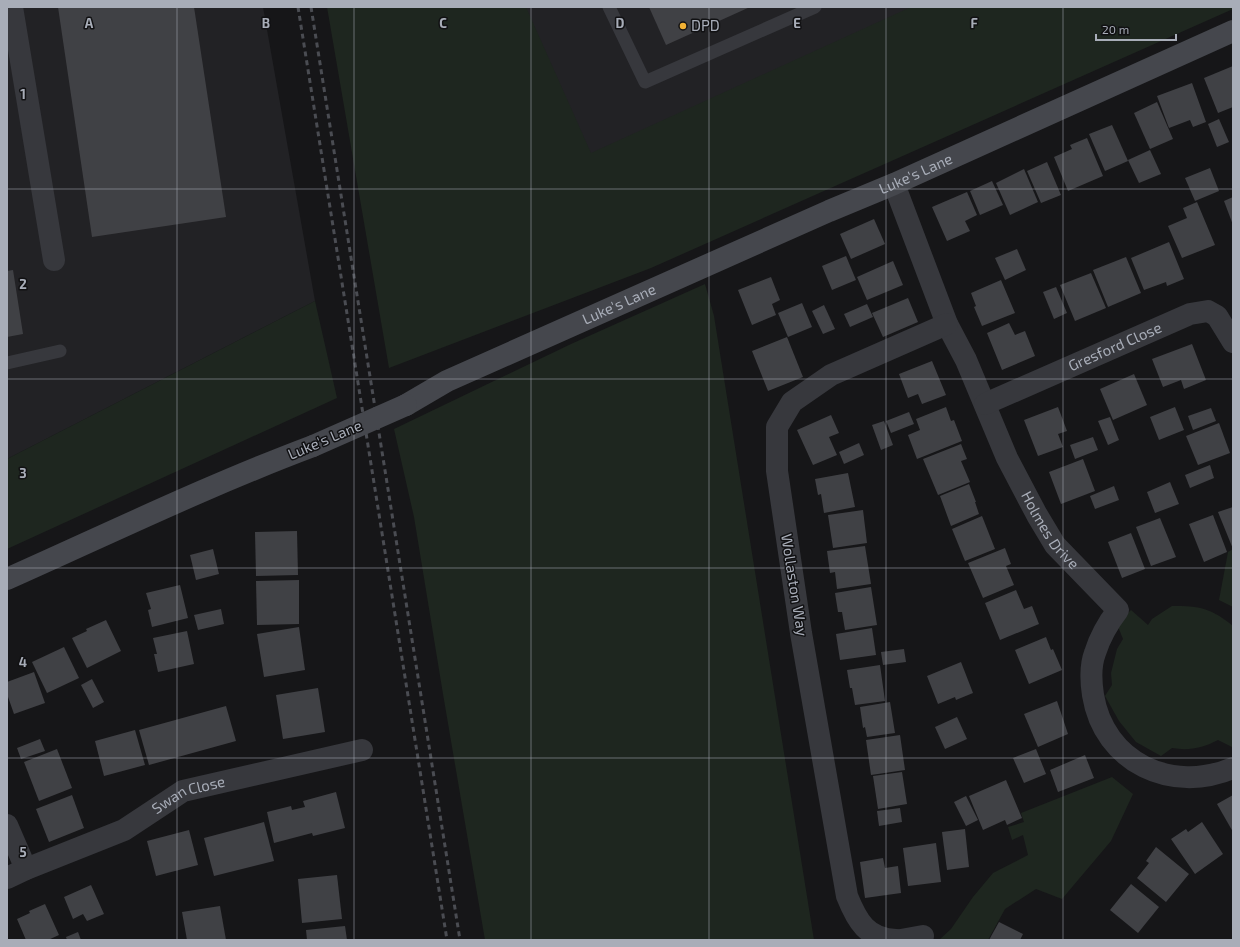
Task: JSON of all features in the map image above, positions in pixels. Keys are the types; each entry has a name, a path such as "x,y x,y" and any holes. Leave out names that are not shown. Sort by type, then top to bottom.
{"street":[{"path":"12,7 54,260"},
{"name":"Luke's Lane","path":"7,580 216,485 313,446 406,405 448,381 829,211 894,184 1233,31"},
{"name":"Holmes Drive","path":"894,184 947,324 966,360 1007,458 1037,515 1055,545 1118,610 1102,635 1094,654 1092,671 1094,702 1099,718 1108,734 1129,758 1155,772 1172,777 1206,777 1223,773 1233,768"},
{"name":"Gresford Close","path":"985,404 1190,314 1208,311 1217,316 1233,342"},
{"name":"Wollaston Way","path":"896,940 872,938 853,911 847,896 801,633 778,479 777,427 792,402 831,375 947,324"},
{"name":"Swan Close","path":"7,878 124,830 183,791 362,750"},
{"path":"7,825 26,869"},
{"path":"901,940 923,936"}],"lane":[{"path":"609,7 645,82 815,7"},
{"path":"7,363 60,351"}],"shaded area":[{"path":"7,7 263,7 315,301 7,459"},
{"path":"327,7 526,7 591,153 911,7 1233,7 1233,9 651,268 389,368"},
{"path":"420,7 1039,7 597,199"},
{"path":"705,284 714,316 814,940 485,940 414,517 394,429 571,344"},
{"path":"315,301 337,398 7,549 7,459"},
{"path":"1233,549 1233,607 1219,600 1228,552"},
{"path":"1172,606 1205,609 1218,615 1233,626 1232,747 1218,740 1196,748 1172,748 1161,756 1136,742 1119,721 1105,696 1112,685 1111,673 1117,649 1123,639 1117,624 1131,610 1148,625 1152,619"},
{"path":"1112,777 1133,794 1111,841 1062,899 1036,889 1005,909 988,940 939,940 951,929 973,897 993,873 1028,855 1023,835 1012,840 1008,827 1024,822 1021,813"}],"building":[{"path":"58,7 194,7 226,217 92,237"},
{"name":"DPD","path":"649,7 750,7 666,45"},
{"path":"1233,66 1233,107 1218,113 1204,78"},
{"path":"1192,83 1206,122 1193,127 1190,120 1169,128 1157,96"},
{"path":"1157,102 1173,139 1150,149 1134,113"},
{"path":"1219,119 1229,142 1217,147 1208,124"},
{"path":"1112,125 1128,161 1105,171 1089,134"},
{"path":"1087,138 1103,176 1068,191 1054,157 1072,149 1070,145"},
{"path":"1150,150 1161,174 1139,183 1128,160"},
{"path":"1047,162 1061,195 1041,203 1027,171"},
{"path":"1210,168 1219,191 1195,201 1185,178"},
{"path":"1024,169 1038,202 1010,215 996,183"},
{"path":"992,181 1003,205 980,215 970,191"},
{"path":"967,192 977,215 965,221 970,231 947,241 932,207"},
{"path":"1233,197 1233,225 1224,201"},
{"path":"1197,202 1215,245 1182,258 1168,226 1187,218 1183,208"},
{"path":"874,219 885,244 851,259 840,234"},
{"path":"1169,242 1184,279 1167,286 1166,282 1144,290 1131,258"},
{"path":"1017,249 1026,270 1005,280 995,258"},
{"path":"846,256 856,280 832,290 822,266"},
{"path":"1126,257 1141,293 1108,307 1093,270"},
{"path":"893,261 903,285 867,300 857,277"},
{"path":"13,270 23,334 7,337 7,271"},
{"path":"1091,273 1106,308 1075,321 1060,285"},
{"path":"771,277 780,300 772,304 776,315 752,325 738,290"},
{"path":"1001,280 1015,313 982,326 974,307 976,306 971,293"},
{"path":"1056,287 1067,313 1054,319 1043,292"},
{"path":"908,298 918,322 883,337 872,313"},
{"path":"802,303 812,327 788,337 778,313"},
{"path":"867,304 873,317 850,327 844,314"},
{"path":"824,305 835,329 823,334 812,311"},
{"path":"1009,323 1015,335 1025,331 1035,356 1002,370 987,333"},
{"path":"787,337 803,377 768,391 752,351"},
{"path":"1192,344 1206,380 1184,389 1181,380 1163,387 1152,359"},
{"path":"932,361 946,395 922,404 918,394 908,398 899,374"},
{"path":"1134,374 1147,405 1113,420 1100,389"},
{"path":"946,407 951,421 954,420 962,441 917,459 908,435 920,430 916,419"},
{"path":"1058,407 1067,431 1058,434 1063,447 1038,456 1024,420"},
{"path":"1175,407 1184,430 1159,440 1150,417"},
{"path":"1211,408 1216,421 1193,430 1188,416"},
{"path":"909,412 914,424 891,433 886,421"},
{"path":"831,415 839,433 829,437 837,455 813,465 797,430"},
{"path":"1110,417 1119,440 1108,445 1098,421"},
{"path":"884,421 893,445 881,450 872,425"},
{"path":"1219,423 1230,453 1198,465 1186,436"},
{"path":"1093,437 1098,450 1075,459 1070,445"},
{"path":"859,443 864,455 844,464 839,452"},
{"path":"961,444 967,459 961,461 970,482 938,495 923,459"},
{"path":"1083,459 1095,491 1061,504 1049,472"},
{"path":"1210,465 1214,478 1190,488 1185,475"},
{"path":"848,473 855,507 824,513 821,494 818,495 815,479"},
{"path":"1170,482 1179,504 1155,513 1147,492"},
{"path":"969,484 979,514 951,526 940,496"},
{"path":"1114,486 1119,500 1095,509 1090,496"},
{"path":"1233,507 1233,549 1218,512"},
{"path":"863,510 867,543 833,548 828,515"},
{"path":"1213,515 1227,552 1204,562 1189,524"},
{"path":"982,516 995,549 965,561 952,529"},
{"path":"1160,518 1176,557 1151,566 1136,527"},
{"path":"297,531 298,575 256,576 255,532"},
{"path":"1131,533 1145,569 1122,578 1108,542"},
{"path":"865,546 871,584 837,589 835,572 830,573 827,551"},
{"path":"1005,548 1011,564 1006,566 1014,585 983,598 968,563"},
{"path":"213,549 219,574 196,580 190,555"},
{"path":"299,580 299,624 257,625 256,581"},
{"path":"180,585 188,618 152,627 148,610 151,609 146,593"},
{"path":"871,587 877,625 845,630 842,612 838,612 835,593"},
{"path":"1016,590 1024,609 1032,606 1039,624 1000,640 985,603"},
{"path":"221,609 224,624 198,630 194,615"},
{"path":"106,620 121,651 87,668 72,638 87,631 86,629"},
{"path":"299,627 305,670 264,677 257,634"},
{"path":"872,628 876,655 840,660 836,634"},
{"path":"187,631 194,664 158,672 154,654 157,654 153,638"},
{"path":"1046,637 1062,670 1029,684 1015,650"},
{"path":"64,647 79,678 47,693 32,662"},
{"path":"904,649 906,662 883,665 881,652"},
{"path":"961,662 973,693 956,700 955,697 938,704 927,676"},
{"path":"880,665 885,701 855,705 847,670"},
{"path":"34,672 45,703 14,714 7,694 7,682"},
{"path":"92,679 104,702 93,708 81,685"},
{"path":"318,688 325,732 283,739 276,695"},
{"path":"1057,701 1068,734 1038,747 1024,714"},
{"path":"890,702 895,733 867,737 865,727 863,728 860,707"},
{"path":"226,706 236,741 149,765 139,730"},
{"path":"957,717 967,739 945,749 935,727"},
{"path":"135,730 145,765 104,776 95,741"},
{"path":"900,735 905,770 871,775 866,740"},
{"path":"40,739 45,751 21,759 17,748"},
{"path":"57,749 72,788 39,801 24,762"},
{"path":"1036,749 1046,774 1024,783 1013,758"},
{"path":"1085,755 1094,778 1058,792 1050,770"},
{"path":"902,772 907,804 878,809 873,776"},
{"path":"1006,780 1022,818 1007,825 1005,820 983,830 969,796"},
{"path":"336,792 345,828 313,836 312,833 274,843 267,812 291,806 292,810 305,807 303,801"},
{"path":"72,795 84,828 49,842 36,809"},
{"path":"1233,795 1233,832 1217,804"},
{"path":"966,796 978,820 966,826 954,802"},
{"path":"900,808 902,822 879,826 877,811"},
{"path":"264,822 274,861 214,876 204,838"},
{"path":"1202,822 1223,854 1195,874 1171,839 1186,829 1188,832"},
{"path":"965,829 969,867 947,870 942,832"},
{"path":"189,830 198,865 156,876 147,841"},
{"path":"936,843 941,882 908,886 903,848"},
{"path":"1156,847 1189,874 1166,902 1137,878 1149,863 1146,861"},
{"path":"883,858 885,868 898,866 901,893 865,898 860,862"},
{"path":"337,875 342,919 302,923 298,879"},
{"path":"1131,884 1159,907 1138,933 1110,910"},
{"path":"91,885 104,914 87,921 83,914 73,919 64,897"},
{"path":"45,904 59,935 48,940 26,940 17,919 30,913 29,911"},
{"path":"220,906 226,940 187,940 182,912"},
{"path":"999,922 1023,934 1020,940 989,940"},
{"path":"345,926 347,940 307,940 306,930"},
{"path":"78,932 81,940 67,940 66,937"}],"railway":[{"path":"298,7 447,940"},
{"path":"311,7 460,940"}],"place":[{"name":"DPD","path":"683,26"}]}
